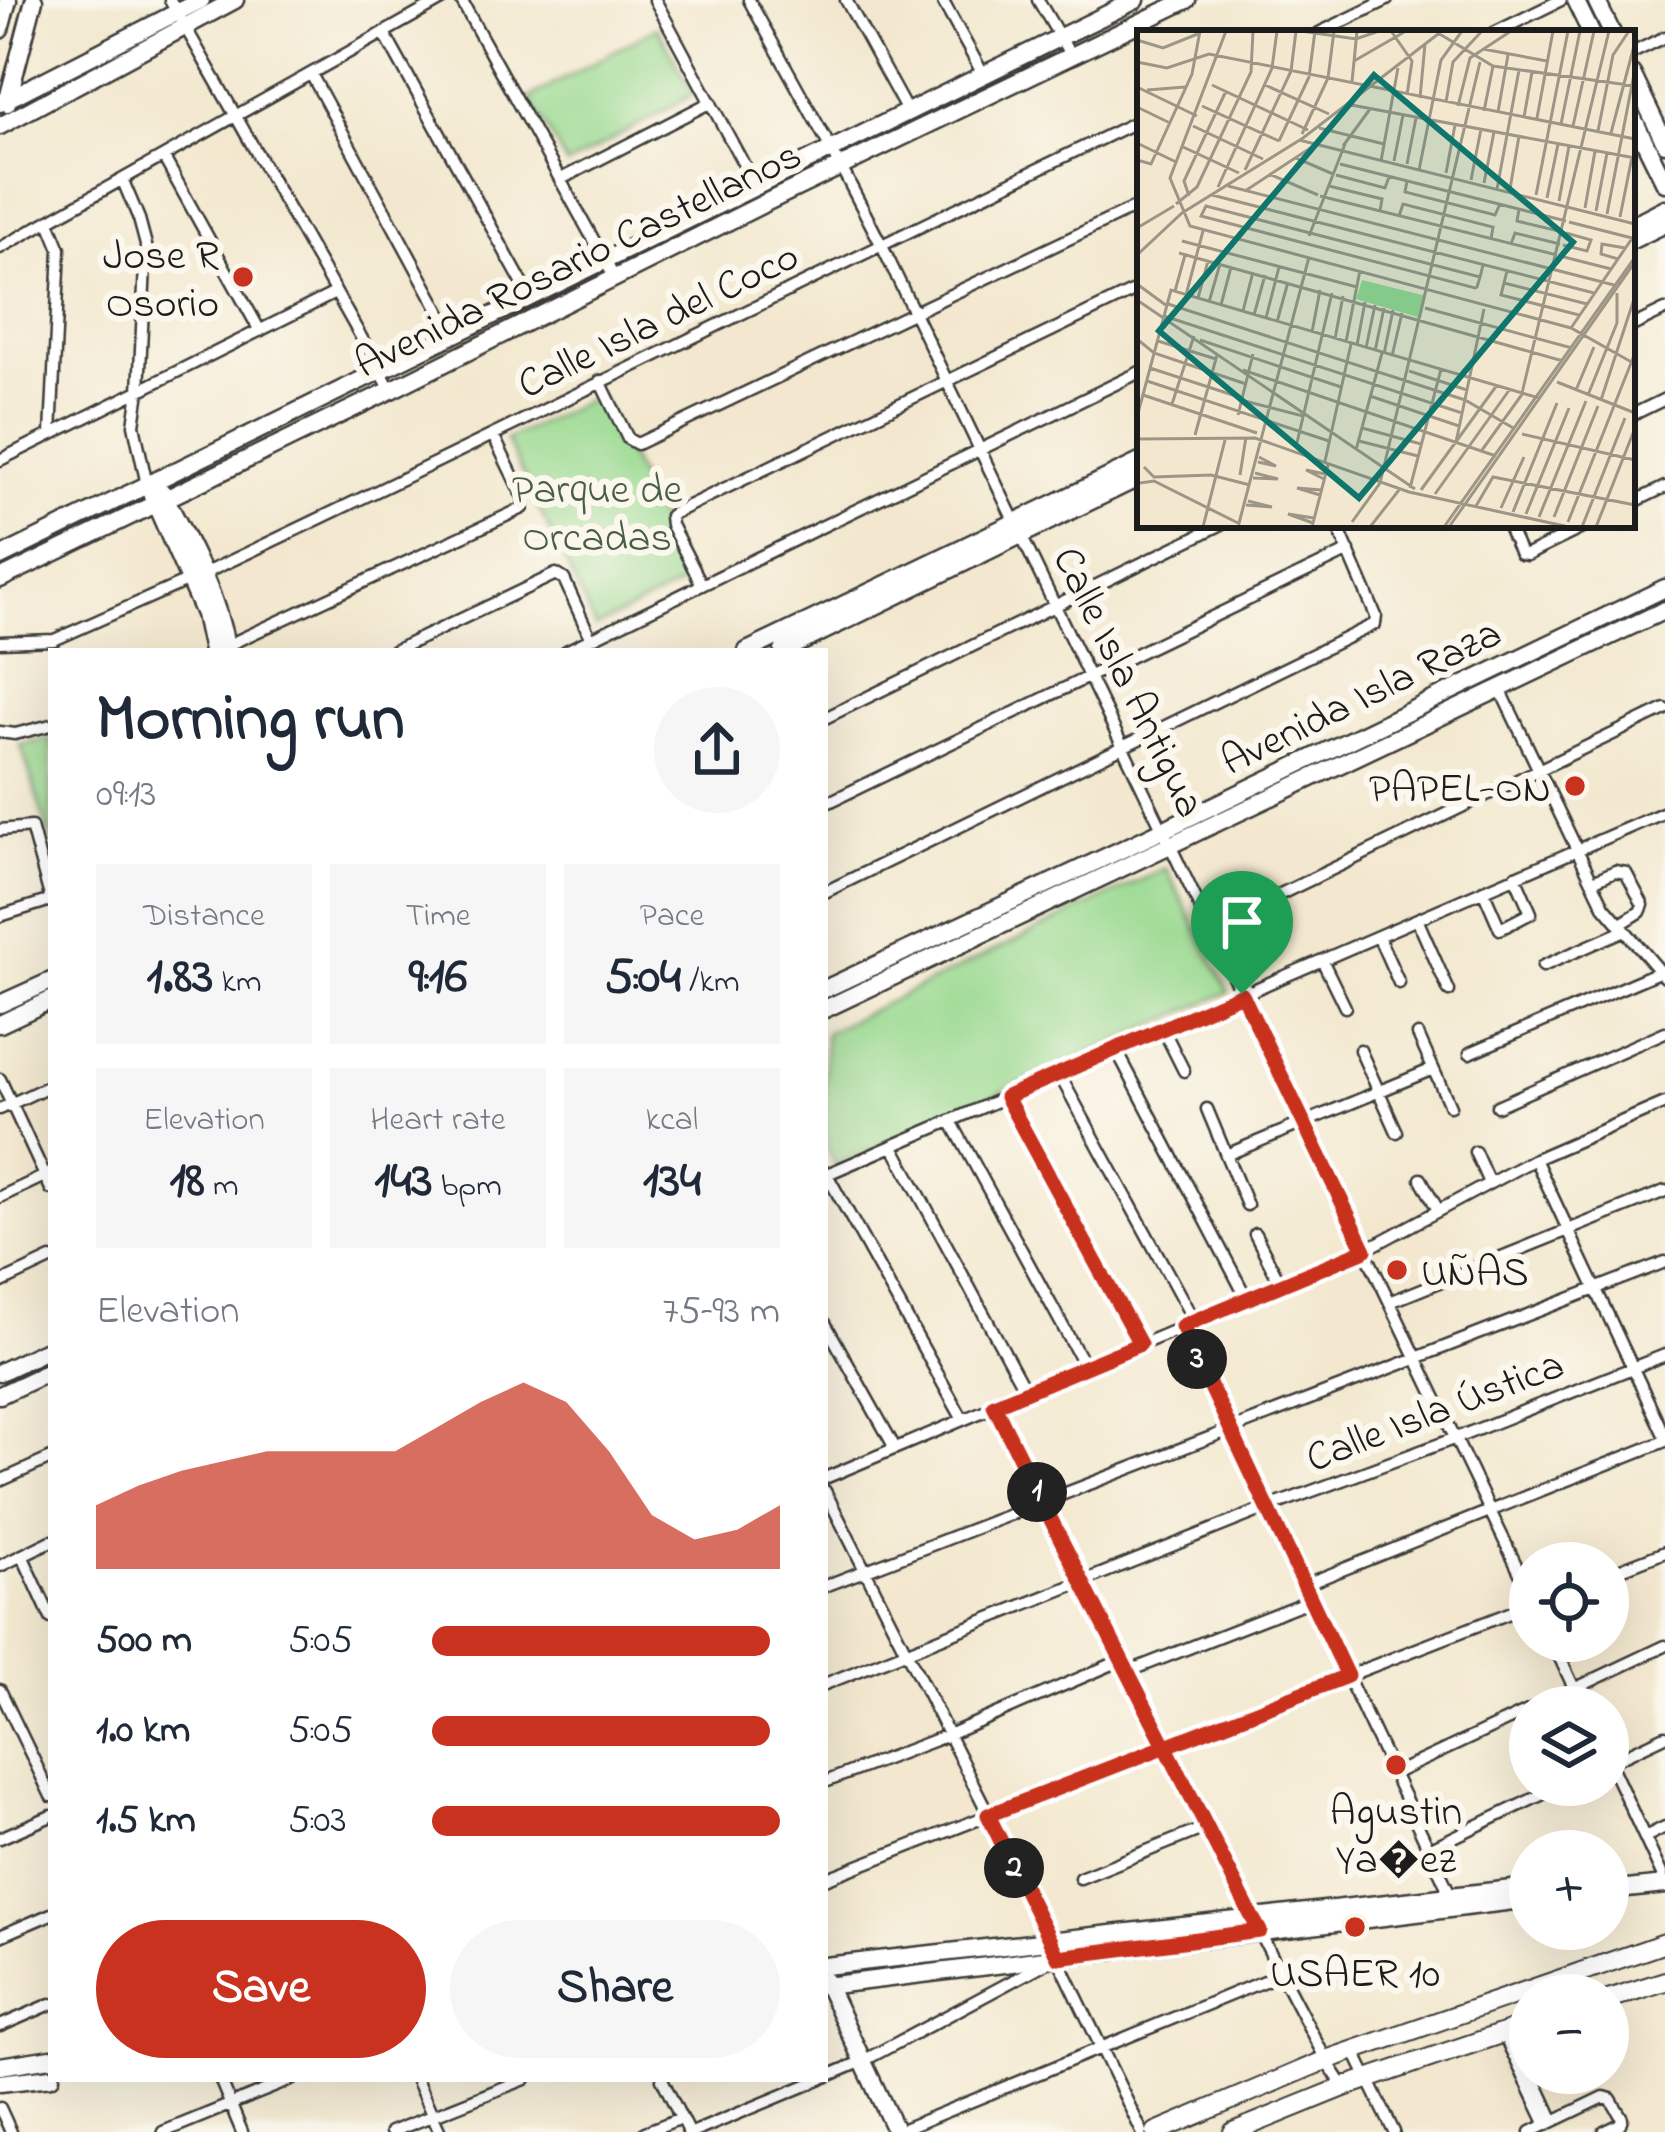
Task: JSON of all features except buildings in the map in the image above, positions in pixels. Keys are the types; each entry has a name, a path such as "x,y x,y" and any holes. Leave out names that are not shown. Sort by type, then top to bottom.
{"main road":[{"path":"1156,2132 1326,2060 1665,1943"},
{"path":"1629,1992 1665,1981"},
{"path":"1233,2132 1343,2087 1509,2031"}],"street":[{"path":"0,30 8,0"},
{"path":"0,126 34,0"},
{"path":"0,126 202,0"},
{"path":"4,102 178,14 235,0"},
{"path":"0,248 442,0"},
{"path":"460,0 614,277"},
{"path":"655,0 756,187"},
{"name":"Calle Isla Antigua","path":"749,0 881,244 1509,1550"},
{"path":"846,0 908,113"},
{"path":"942,0 983,76"},
{"path":"1038,0 1071,56"},
{"name":"Avenida Rosario Castellanos","path":"0,556 756,187 837,159 908,113 1134,0"},
{"name":"Avenida Rosario Castellanos","path":"1,582 391,390 837,159 1187,0"},
{"path":"1325,30 1387,0"},
{"path":"1500,30 1562,0"},
{"path":"1575,0 1590,30"},
{"path":"1596,0 1611,30"},
{"path":"178,14 391,390"},
{"path":"384,33 530,297"},
{"path":"1635,52 1665,37"},
{"path":"311,74 453,336"},
{"path":"1635,86 1665,183"},
{"path":"561,179 711,102"},
{"name":"Calle Isla del Coco","path":"0,642 54,640 196,577 494,437 1137,121"},
{"path":"1644,123 1665,143"},
{"path":"164,158 260,331"},
{"path":"123,181 146,245 134,425 151,482 211,612 222,648"},
{"path":"600,381 633,444 1137,206"},
{"path":"1635,223 1665,208"},
{"path":"50,222 61,249 51,434"},
{"path":"1635,238 1665,224"},
{"path":"702,585 670,524 677,510 1137,289"},
{"path":"0,460 335,292"},
{"path":"1635,325 1665,310"},
{"path":"572,648 1137,373"},
{"path":"1635,414 1665,399"},
{"path":"224,648 521,510 525,505 494,437"},
{"path":"789,648 1137,464"},
{"path":"754,648 1137,478"},
{"path":"1635,502 1665,487"},
{"path":"828,717 1214,528"},
{"path":"828,891 1375,624 1376,616 1338,528"},
{"path":"1508,528 1520,554 1527,555 1582,528"},
{"path":"828,803 1349,551"},
{"path":"400,648 560,574 591,639"},
{"name":"Avenida Isla Raza","path":"828,1008 1665,588"},
{"name":"Avenida Isla Raza","path":"828,988 1500,689 1665,610"},
{"path":"1470,1053 1662,969 1604,906 1500,689"},
{"path":"1210,928 1665,709"},
{"path":"0,732 16,734 48,726"},
{"path":"828,1173 1665,813"},
{"path":"0,830 32,826 48,888"},
{"path":"1543,966 1621,928 1640,912 1643,905 1626,873 1615,871 1593,880"},
{"path":"1483,890 1500,929 1531,913 1515,876"},
{"path":"0,916 48,901"},
{"path":"1417,919 1449,991"},
{"path":"1378,936 1399,983"},
{"path":"1322,959 1345,1007"},
{"path":"0,1004 48,982"},
{"path":"0,1024 48,1001"},
{"path":"1163,1029 1184,1072"},
{"path":"1497,1106 1665,1032"},
{"path":"1418,1035 1450,1106"},
{"path":"1116,1049 1247,1299"},
{"path":"1360,1050 1397,1132"},
{"path":"1226,1155 1433,1069"},
{"path":"1059,1074 1188,1324 1231,1431 1453,1900"},
{"path":"0,1079 6,1106 48,1175 0,1197"},
{"path":"6,1106 48,1085"},
{"path":"1006,1097 1140,1344"},
{"path":"828,1477 1365,1250 1535,1159 1665,1103"},
{"path":"1207,1109 1247,1205"},
{"path":"951,1121 1085,1367"},
{"path":"893,1146 1026,1392"},
{"path":"1475,1152 1489,1184"},
{"path":"1304,1585 1665,1439 1535,1159"},
{"path":"828,1178 962,1418"},
{"path":"1421,1179 1438,1210"},
{"path":"1390,1302 1665,1191"},
{"path":"1256,1234 1281,1285"},
{"path":"0,1283 48,1260"},
{"path":"828,1585 1665,1262"},
{"path":"828,1328 895,1448"},
{"path":"0,1372 48,1349"},
{"name":"Calle Isla Ústica","path":"828,1683 1665,1355"},
{"path":"0,1395 48,1372"},
{"path":"994,1405 1281,1974 1343,2087"},
{"path":"0,1481 48,1458"},
{"path":"828,1497 1142,2132"},
{"path":"0,1566 48,1542"},
{"path":"1629,1566 1665,1552"},
{"path":"22,1555 48,1611"},
{"path":"828,1781 1311,1600"},
{"path":"828,1878 1509,1613"},
{"path":"1581,1686 1665,1646"},
{"path":"0,1690 48,1790"},
{"path":"1393,1774 1509,1719"},
{"path":"1629,1752 1665,1736"},
{"path":"1629,1805 1664,1879"},
{"path":"1429,1849 1518,1806"},
{"path":"0,1838 48,1817"},
{"path":"1080,1878 1207,1827"},
{"path":"1645,1837 1665,1827"},
{"path":"1629,1880 1664,1879"},
{"path":"1629,1886 1664,1879"},
{"path":"828,1984 1054,1949 1509,1891"},
{"path":"1453,1900 1509,1899"},
{"path":"0,1936 48,1915"},
{"path":"828,1966 1054,1949"},
{"path":"828,2076 863,2061 1054,1949"},
{"path":"828,1988 896,2132 1281,1974"},
{"path":"0,2026 48,2005"},
{"path":"1354,2050 1394,2132"},
{"path":"0,2066 48,2059"},
{"path":"0,2083 48,2077"},
{"path":"221,2082 242,2132"},
{"path":"163,2132 285,2082"},
{"path":"417,2082 440,2132"},
{"path":"391,2132 517,2082"},
{"path":"663,2082 691,2132 813,2082"},
{"path":"1540,2094 1551,2123"},
{"path":"1540,2094 1551,2123"},
{"path":"1532,2132 1604,2097 1611,2099 1622,2118 1604,2132"},
{"path":"0,2108 11,2132"},
{"path":"645,2132 681,2118"}],"green space":[{"path":"657,27 694,94 567,165 530,98"},
{"name":"Parque de Orcadas","path":"599,395 689,581 596,627 506,440"},
{"path":"48,740 48,832 21,745"},
{"path":"1166,868 1229,992 835,1165 828,1149 828,1032"}],"place":[{"name":"Jose R Osorio","path":"243,277"},
{"name":"PAPEL-ON","path":"1575,786"},
{"name":"UÑAS","path":"1397,1270"},
{"name":"Agustin Ya�ez","path":"1396,1765"},
{"name":"USAER 10","path":"1355,1927"}],"route":[{"path":"1242,994 1006,1097 1140,1344 994,1405 1081,1582 1166,1746 1260,1931 1058,1957 988,1815 1077,1781 1166,1746 1347,1676 1182,1326 1365,1250 1242,994"}]}
